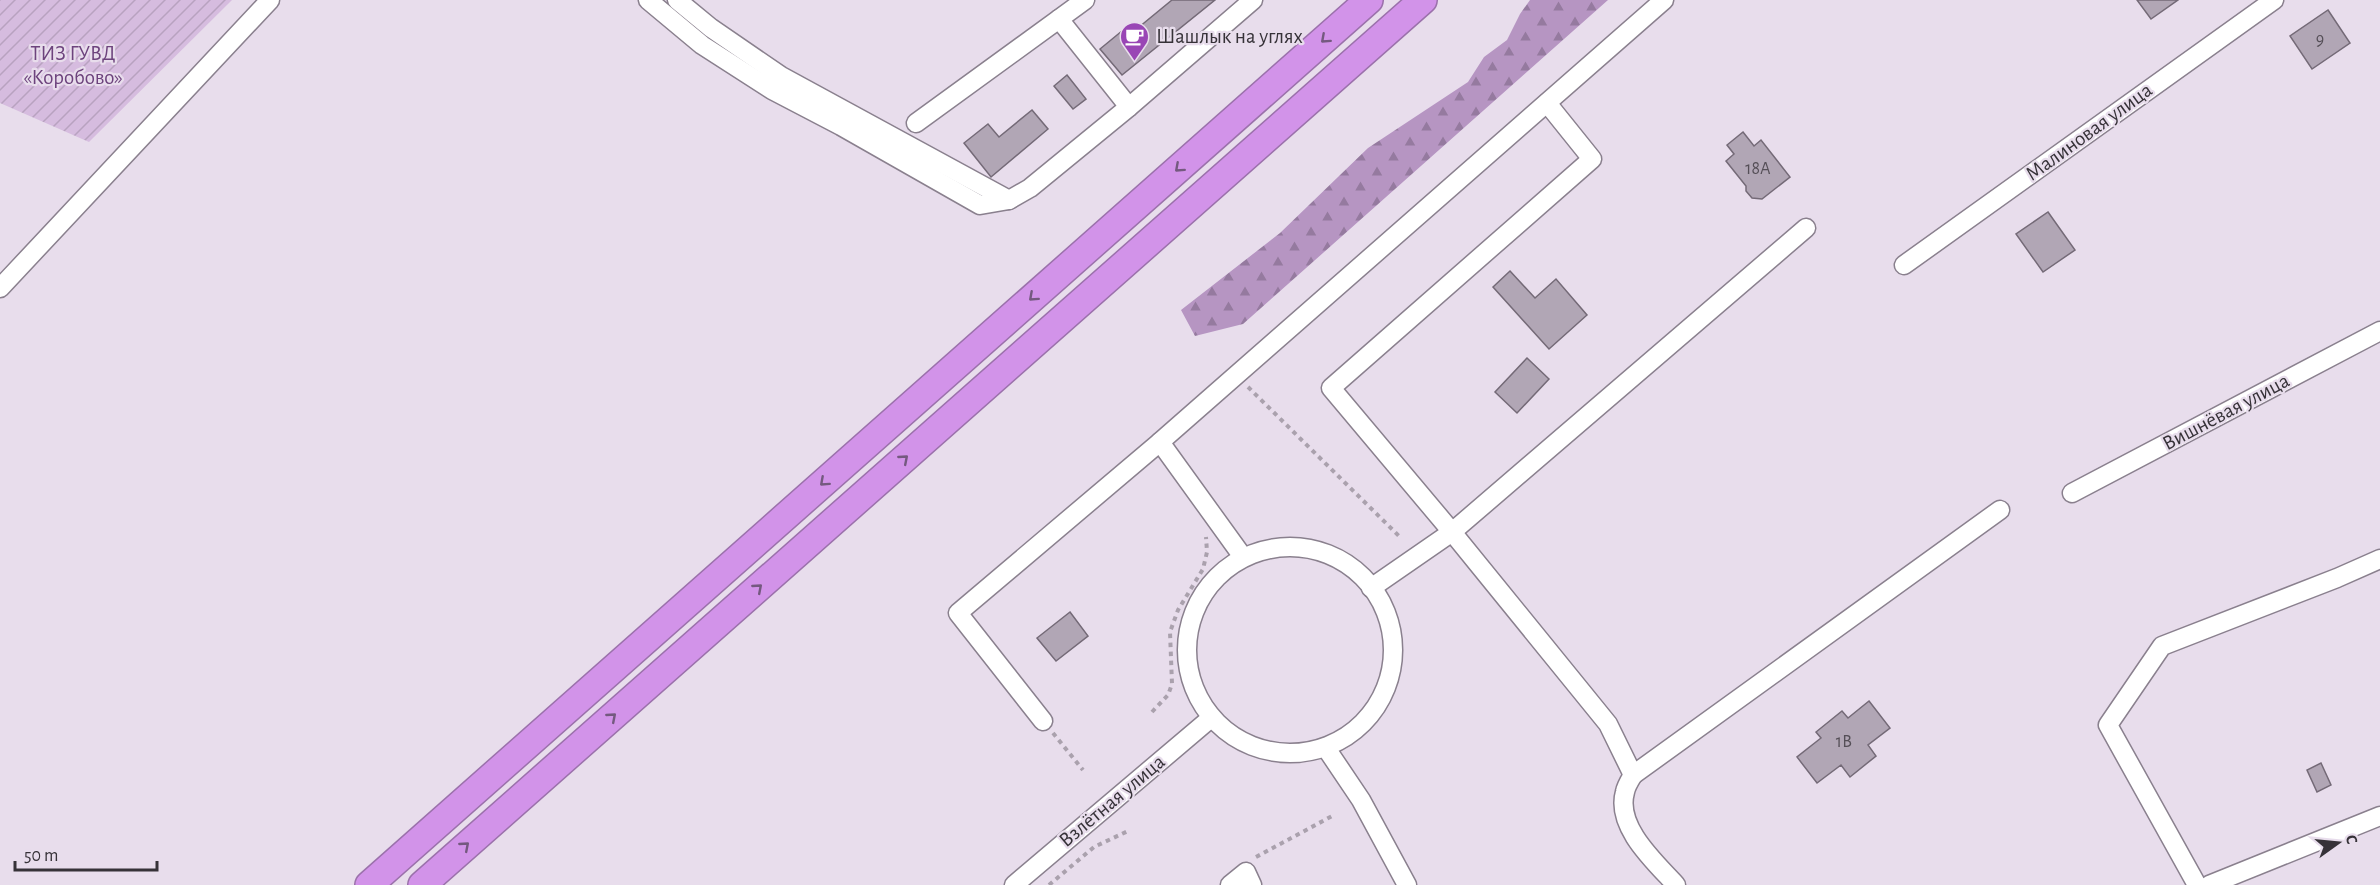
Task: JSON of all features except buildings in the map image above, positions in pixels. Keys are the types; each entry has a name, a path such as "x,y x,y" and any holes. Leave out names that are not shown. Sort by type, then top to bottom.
{"highway":[{"path":"369,885 1369,0"},
{"path":"422,885 1423,0"}],"street":[{"path":"1,286 270,0"},
{"path":"648,0 702,45 772,90 841,126 980,205 1009,200 1030,188 1129,107 1243,3"},
{"path":"677,0 711,28 781,75 1009,200"},
{"path":"916,123 1085,0"},
{"path":"1043,721 958,613 1160,442 1664,0"},
{"name":"Малиновая улица","path":"1904,265 2274,0"},
{"path":"1059,19 1129,107"},
{"path":"1547,103 1592,159 1331,388 1608,724 1633,775"},
{"path":"1371,588 1452,532 1806,228"},
{"name":"Вишнёвая улица","path":"2072,493 2380,331"},
{"path":"1160,442 1243,557"},
{"path":"1676,885 1638,844 1626,817 1624,794 1633,775 2000,510"},
{"path":"1283,546 1325,552 1361,574 1371,588 1386,608 1394,650 1386,691 1362,726 1326,748 1284,755 1244,744 1210,718 1192,685 1186,648 1193,612 1213,580 1243,557 1283,546"},
{"path":"2197,885 2108,725 2162,646 2380,559"},
{"name":"Взлётная улица","path":"1014,885 1210,718"},
{"path":"1326,748 1361,800 1407,885"},
{"path":"2209,885 2380,816"},
{"path":"1230,885 1246,872 1252,885"}],"path":[{"path":"1248,387 1401,538"},
{"path":"1152,712 1168,695 1172,684 1170,632 1178,610 1203,569 1207,552 1205,506"},
{"path":"1043,721 1083,770"},
{"path":"1247,862 1334,815"},
{"path":"1049,885 1094,847 1128,831"}],"green space":[{"name":"ТИЗ ГУВД «Коробово»","path":"0,0 232,0 89,142 0,103"},
{"path":"1530,0 1608,0 1243,324 1195,336 1181,310 1280,233 1368,148 1468,82 1484,57 1507,40"}],"place":[{"name":"Шашлык на углях","path":"1135,62"}]}
